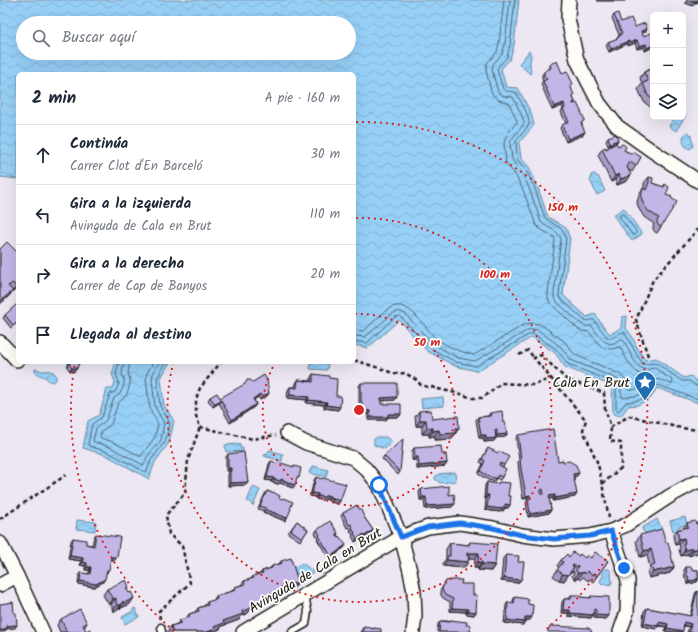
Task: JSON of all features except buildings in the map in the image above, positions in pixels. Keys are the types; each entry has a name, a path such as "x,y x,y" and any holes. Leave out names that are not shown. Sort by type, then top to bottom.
{"street":[{"path":"568,0 568,19 576,60 600,103 618,126 698,181"},
{"path":"0,342 16,359"},
{"path":"287,433 306,443 353,458 366,469 379,485 401,537 410,571 414,592 415,616 413,632"},
{"name":"Avinguda de Cala en Brut","path":"243,632 401,537 428,527 460,523 493,528 522,535 554,539 590,536 611,531 626,524 670,496 698,482"},
{"path":"611,531 628,580 627,612 620,632"},
{"path":"0,543 43,632"},
{"path":"0,585 17,576"}],"lane":[{"path":"292,632 306,624 308,611 305,595"}],"path":[{"path":"648,356 636,320 653,280 698,230"},
{"path":"520,355 528,350 586,420 583,430 598,464 611,531"},
{"path":"534,358 541,355 566,379 604,393 605,409 611,426 610,441 621,443 621,468 602,484"},
{"path":"356,361 395,374 405,373 421,385 472,398 482,398 501,383 535,386 551,378"},
{"path":"161,630 159,611 190,583 182,546 169,534 166,515 185,493 188,460 200,427 196,416 196,399 200,388 219,364"},
{"path":"611,426 629,416 681,428 698,430"},
{"path":"200,427 253,439 287,433"},
{"path":"0,519 66,475"}],"water":[{"path":"0,0 519,0 514,45 510,59 501,69 506,87 518,88 531,113 534,125 519,143 521,158 529,167 548,217 566,228 570,239 563,295 587,317 595,314 610,334 621,328 622,317 627,316 626,328 645,360 656,358 684,378 691,376 698,383 698,403 657,388 651,398 638,405 628,406 621,416 613,414 612,386 565,367 555,353 532,337 477,371 455,366 427,351 399,320 368,348 356,345 356,72 16,72 16,179 0,177"},
{"path":"529,51 531,56 530,74 519,64"},
{"path":"673,120 683,120 676,131 669,126"},
{"path":"688,132 691,135 693,143 692,148 690,149 685,146 683,141 685,134"},
{"path":"593,174 597,177 598,176 605,191 597,195 590,180 591,175"},
{"path":"624,208 642,234 632,241 613,215"},
{"path":"115,364 169,364 161,378 164,405 174,421 169,443 155,462 149,479 106,455 83,448 88,421 99,415 107,389 113,389 115,382 112,374"},
{"path":"311,364 328,364 327,370 310,369"},
{"path":"35,369 53,372 56,375 56,380 52,382 49,381 45,377 37,374"},
{"path":"443,397 444,406 422,408 421,399"},
{"path":"377,437 386,437 392,442 385,449 374,445 374,439"},
{"path":"240,444 240,448 243,448 243,451 226,452 225,445"},
{"path":"269,450 283,454 282,461 264,456 265,454 267,455"},
{"path":"313,466 328,470 326,477 309,473"},
{"path":"455,472 456,481 440,483 435,479 435,477 439,474"},
{"path":"253,487 260,490 253,506 251,505 252,503 247,501"},
{"path":"685,517 687,524 678,527 679,530 673,531 670,521"},
{"path":"657,519 662,529 647,534 643,531 642,528"},
{"path":"77,520 96,522 95,531 76,529"},
{"path":"302,563 314,572 301,580 293,568"},
{"path":"609,569 611,572 612,583 610,585 606,583 602,584 600,581 603,576 603,571"},
{"path":"135,608 139,617 125,624 122,617 133,611"}],"place":[{"name":"Cala En Brut","path":"645,402"}],"route":[{"path":"379,485 401,537 428,527 460,523 493,528 522,535 554,539 590,536 611,531 624,568"}]}
